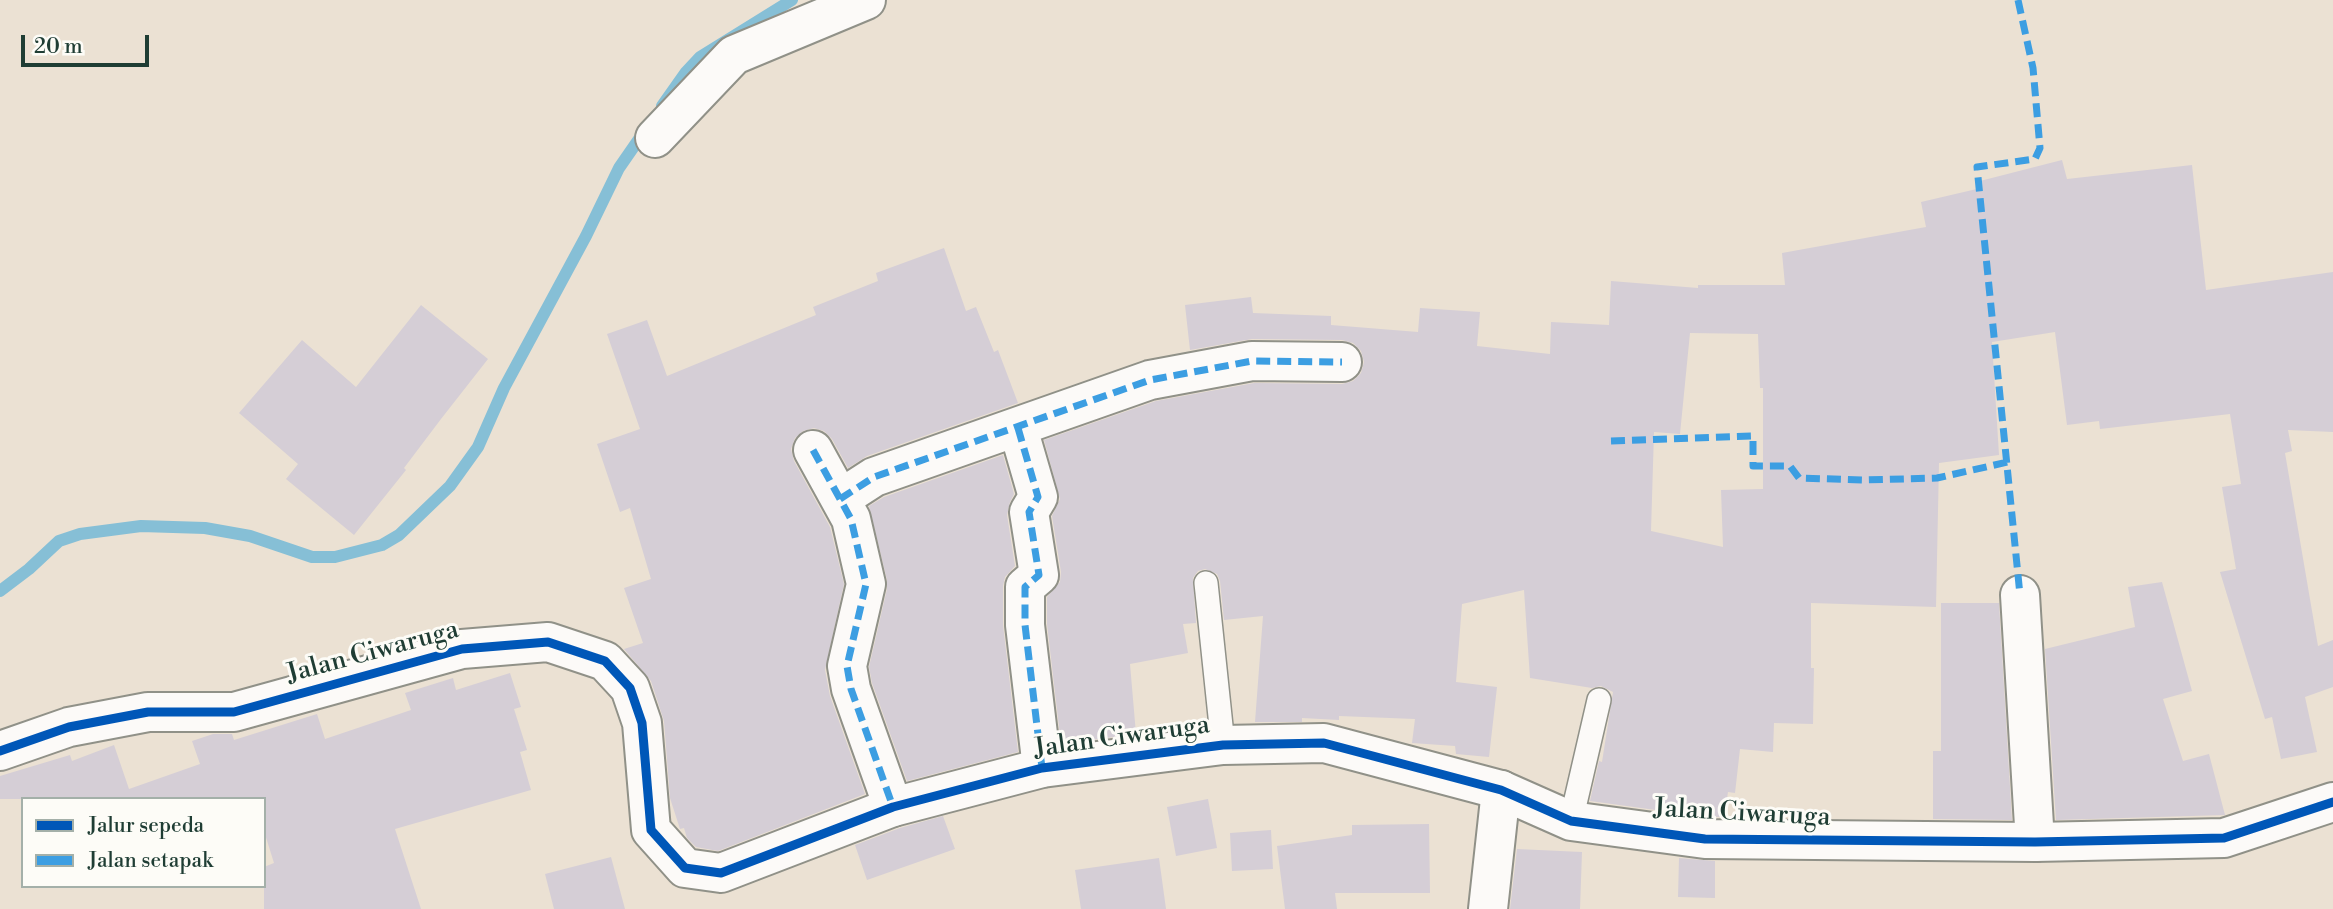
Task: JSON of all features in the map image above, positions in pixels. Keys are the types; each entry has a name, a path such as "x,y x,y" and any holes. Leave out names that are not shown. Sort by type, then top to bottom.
{"street":[{"path":"655,138 734,55 866,0"},
{"path":"840,499 874,477 1150,380 1252,361 1342,362"},
{"path":"1017,428 1038,496 1030,512 1039,575 1025,587 1025,612 1042,768"},
{"path":"813,450 851,519 866,584 847,666 850,689 893,807"},
{"path":"2020,595 2035,842"},
{"name":"Jalan Ciwaruga","path":"0,751 69,727 148,712 234,712 462,649 548,642 605,662 630,688 642,723 651,830 685,868 721,873 893,807 1042,768 1223,745 1324,743 1501,790 1571,821 1705,839 2035,842 2224,838 2333,802"},
{"path":"1488,909 1501,790"}],"lane":[{"path":"1206,583 1223,745"},
{"path":"1571,821 1599,701"}],"building":[{"path":"2062,160 2067,179 2192,165 2206,290 2333,272 2333,432 2288,430 2292,451 2285,453 2318,646 2333,640 2333,687 2305,697 2317,752 2281,759 2272,717 2265,719 2220,572 2236,569 2222,487 2241,484 2230,414 2100,429 2099,421 2067,425 2055,332 1992,342 1999,455 1939,463 1936,607 1811,603 1813,724 1774,723 1773,752 1740,749 1735,793 1728,792 1724,817 1590,801 1599,761 1602,762 1613,692 1601,686 1592,688 1530,678 1524,590 1462,604 1456,682 1497,687 1489,757 1456,754 1455,746 1412,743 1415,719 1339,716 1339,720 1302,718 1302,722 1255,722 1263,616 1224,620 1220,581 1217,574 1205,569 1198,571 1193,578 1196,623 1183,624 1188,653 1130,664 1136,734 1061,744 1047,624 1047,597 1060,582 1061,572 1052,516 1060,499 1044,440 1156,401 1254,383 1342,384 1353,381 1361,373 1364,362 1361,351 1353,343 1342,340 1252,339 1190,350 1185,305 1251,297 1253,313 1331,316 1331,325 1418,332 1420,308 1480,312 1477,346 1550,354 1551,322 1609,325 1611,281 1698,288 1698,285 1785,285 1782,253 1926,227 1921,202 1981,188 1980,181","holes":["1690,333 1758,334 1760,388 1763,388 1763,489 1721,490 1723,547 1651,531 1654,432 1680,434"]},
{"path":"944,248 966,311 976,307 994,352 998,350 1018,403 867,456 848,468 832,439 824,431 814,428 803,431 795,438 791,449 794,461 830,527 844,584 825,670 830,696 865,794 718,851 696,847 687,838 684,828 680,829 670,798 664,721 651,681 624,649 643,643 624,588 651,579 630,508 620,512 597,444 640,429 607,334 647,320 667,376 816,315 813,307 878,281 876,273"},
{"path":"421,305 488,359 354,535 286,479 298,464 239,413 302,340 356,387"},
{"path":"1003,455 1014,494 1007,515 1015,566 1005,577 1003,586 1003,625 1018,752 907,781 872,683 869,667 887,580 869,506 884,497"},
{"path":"2162,582 2192,691 2163,699 2183,761 2209,754 2225,815 2056,820 2045,649 2135,627 2128,587"},
{"path":"1941,603 1999,603 2012,820 1933,819 1933,751 1941,751"},
{"path":"510,673 521,707 514,709 527,750 520,752 531,790 395,829 421,909 264,909 266,866 274,863 266,837 266,797 0,799 0,776 70,755 72,761 114,745 129,789 200,764 192,741 213,734 232,734 234,740 317,714 325,739 411,710 405,693 453,678 456,690"},
{"path":"1208,799 1217,848 1176,856 1167,807"},
{"path":"943,816 955,849 867,880 855,845"},
{"path":"1429,824 1430,893 1335,893 1337,909 1285,909 1277,846 1352,835 1352,825"},
{"path":"1271,830 1273,869 1232,871 1230,833"},
{"path":"1517,849 1582,852 1580,909 1510,909"},
{"path":"611,857 625,909 554,909 545,874"},
{"path":"1159,858 1166,909 1081,909 1075,870"},
{"path":"1679,858 1715,861 1715,898 1678,897"}],"waterway":[{"path":"662,106 700,57 792,0"},
{"path":"0,591 59,541 80,534 141,526 205,528 250,536 312,557 335,557 382,545 399,535 450,486 478,447 504,388 586,236 619,168 646,129"}],"marked path":[{"path":"2018,0 2033,68 2040,148 2035,159 1977,167 2020,595"},
{"path":"840,499 874,477 1150,380 1252,361 1342,362"},
{"path":"1018,428 1038,497 1029,512 1039,575 1025,587 1025,625 1042,768"},
{"path":"1611,441 1753,436 1753,466 1790,466 1799,478 1937,478 2008,462"},
{"path":"813,450 851,519 866,584 847,666 851,689 893,807"}],"cycle path":[{"path":"0,751 69,727 148,712 234,712 462,649 548,642 605,661 630,688 642,723 651,830 685,868 721,873 893,807 1042,768 1223,745 1324,743 1501,790 1571,821 1705,839 2035,842 2224,838 2333,802"}]}
